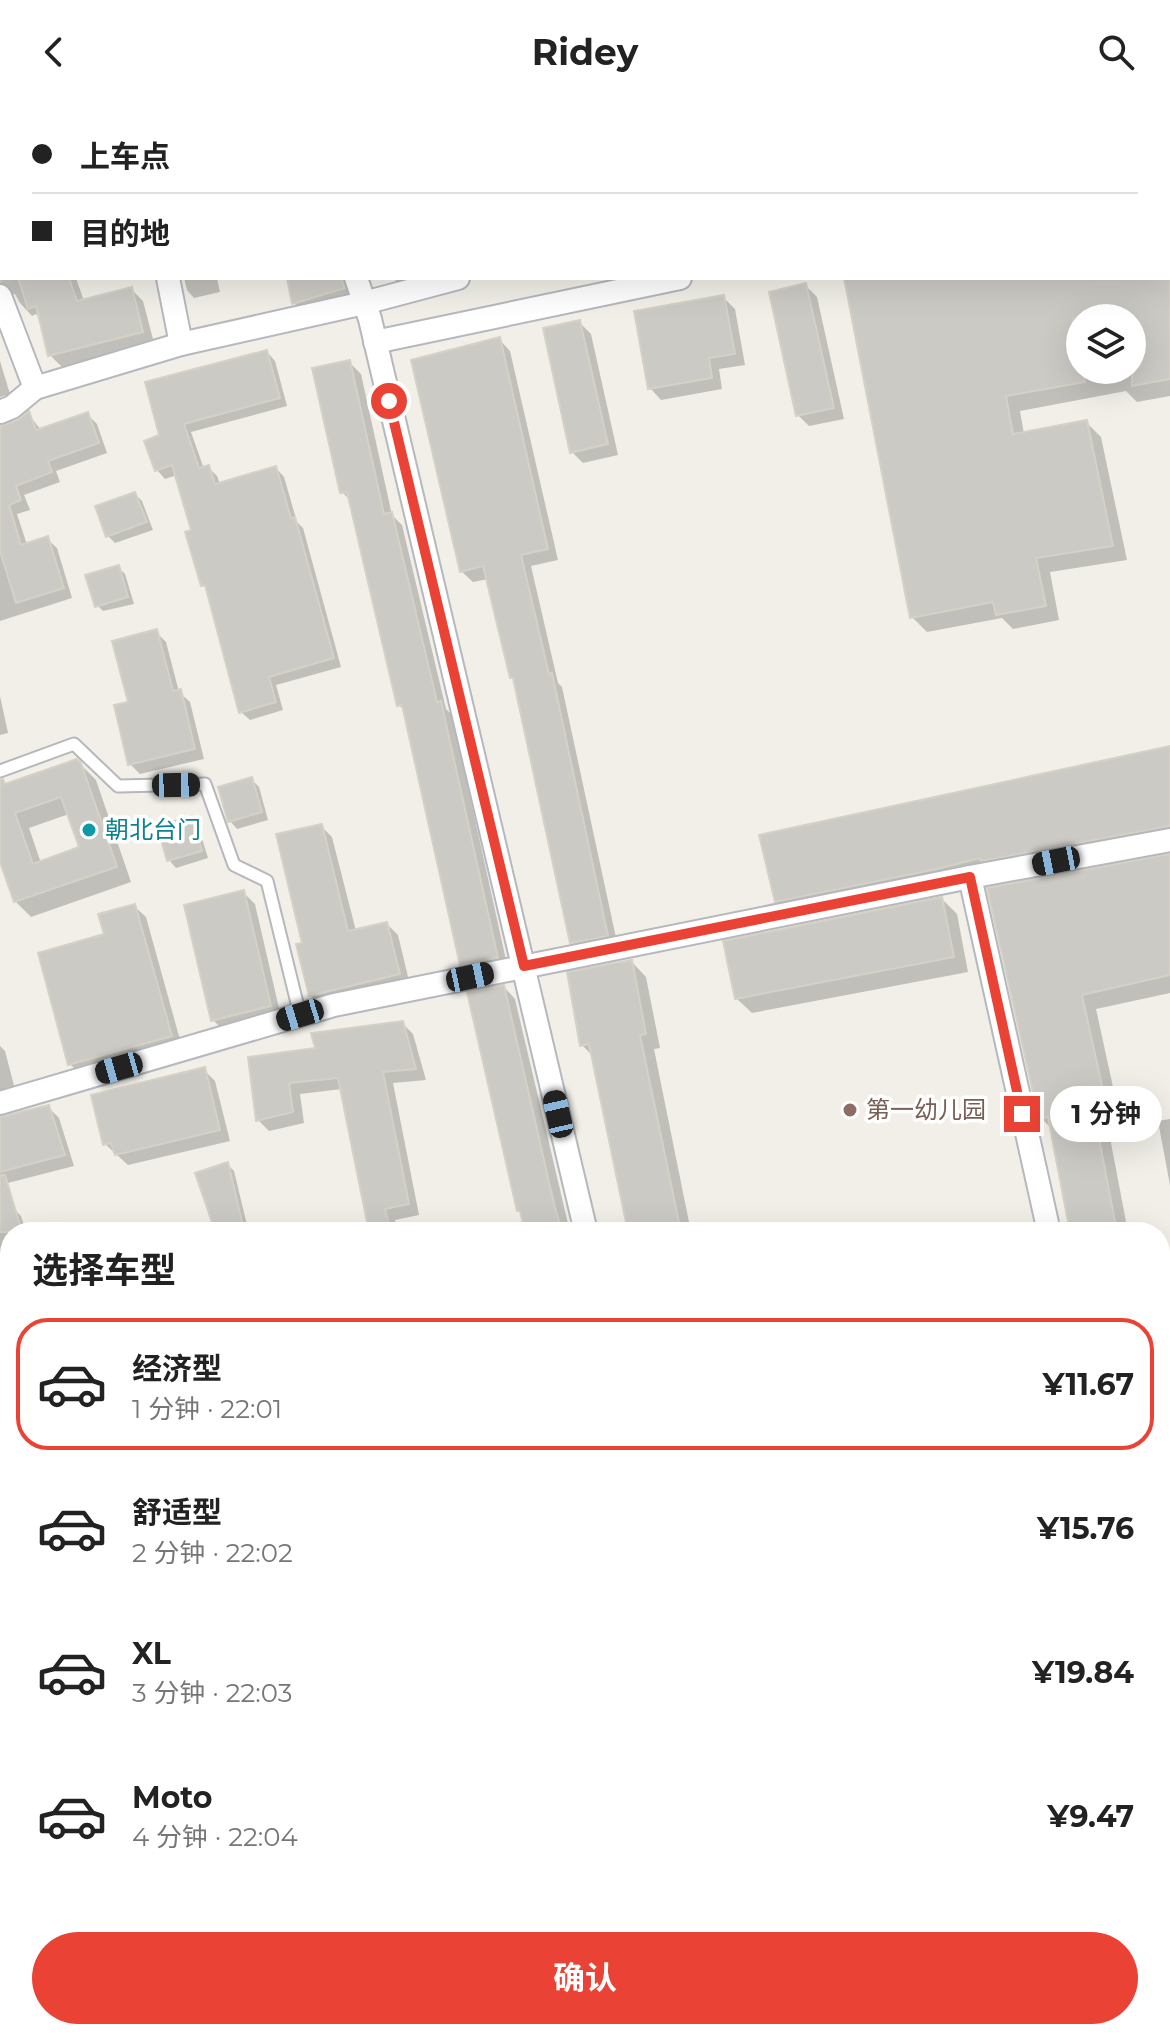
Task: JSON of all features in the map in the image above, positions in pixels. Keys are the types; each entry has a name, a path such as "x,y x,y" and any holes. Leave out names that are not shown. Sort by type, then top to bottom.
{"street":[{"path":"168,280 181,344"},
{"path":"357,280 375,342 584,1222"},
{"path":"0,412 12,407 35,388 181,344 450,280"},
{"path":"375,342 670,280"},
{"path":"0,296 35,388"},
{"path":"0,1103 334,1005 970,877 1170,840"},
{"path":"970,877 1047,1222"}],"lane":[{"path":"0,771 74,744 118,786 205,784 234,865 267,881 300,1015"}],"building":[{"path":"19,280 70,280 77,301 132,287 143,332 48,356 36,306 28,309"},
{"path":"287,280 343,280 345,288 292,304"},
{"path":"844,280 1170,280 1170,379 1146,383 1146,304 1066,304 1066,384 1074,384 1006,396 1013,434 1087,420 1113,546 1036,558 1046,606 996,615 993,602 910,618"},
{"path":"806,283 834,408 796,416 769,292"},
{"path":"724,295 735,354 709,358 712,378 648,389 634,311"},
{"path":"580,320 608,444 570,453 543,328"},
{"path":"500,337 548,549 521,555 549,674 552,673 608,936 570,943 513,678 510,678 483,566 460,572 411,360"},
{"path":"267,350 280,398 184,424 199,468 209,465 215,484 276,466 291,518 295,517 334,658 269,677 276,702 239,713 205,585 201,586 185,532 191,530 172,465 155,471 144,441 159,435 145,382"},
{"path":"350,360 384,514 392,512 437,702 441,701 498,958 460,965 402,705 397,706 347,492 340,493 312,368"},
{"path":"29,411 36,430 88,412 99,443 48,461 52,472 16,486 21,500 9,505 21,545 48,536 64,588 16,603 0,551 0,426 18,420"},
{"path":"135,492 147,522 106,537 95,506"},
{"path":"119,565 128,597 95,607 85,575"},
{"path":"157,629 173,691 181,689 195,749 128,765 114,705 128,702 112,641"},
{"path":"1170,746 1170,826 981,861 980,858 775,902 759,835"},
{"name":"朝北台门","path":"77,759 117,867 14,902 0,862 0,780 3,779 5,784","holes":["61,797 79,847 33,864 15,813"]},
{"path":"252,777 262,812 228,822 218,787"},
{"path":"192,816 202,851 167,861 157,826"},
{"path":"322,824 348,931 387,922 400,974 309,996 296,944 302,943 276,834"},
{"path":"1170,854 1170,975 1082,995 1106,1104 1093,1107 1115,1222 1068,1222 1048,1117 1039,1119 987,888"},
{"path":"244,890 271,1006 211,1021 184,905"},
{"path":"942,897 954,957 735,999 723,941"},
{"path":"135,904 172,1036 68,1065 38,953 104,934 98,914"},
{"path":"632,960 646,1034 640,1035 679,1222 626,1222 589,1044 580,1046 567,972"},
{"path":"504,985 559,1222 523,1222 520,1211 517,1211 467,992"},
{"path":"403,1021 416,1069 383,1072 409,1204 385,1209 388,1222 367,1222 338,1078 289,1083 293,1112 256,1121 248,1057 315,1048 311,1033"},
{"path":"205,1067 220,1130 115,1155 111,1143 103,1145 91,1095"},
{"path":"49,1105 65,1155 0,1172 0,1117"},
{"path":"228,1162 242,1222 212,1222 195,1173"},
{"path":"0,1175 5,1175 19,1222 0,1222"}],"place":[{"name":"朝北台门","path":"89,830"},
{"name":"第一幼儿园","path":"850,1110"}],"route":[{"path":"389,401 524,966 970,877 1022,1114"}]}
